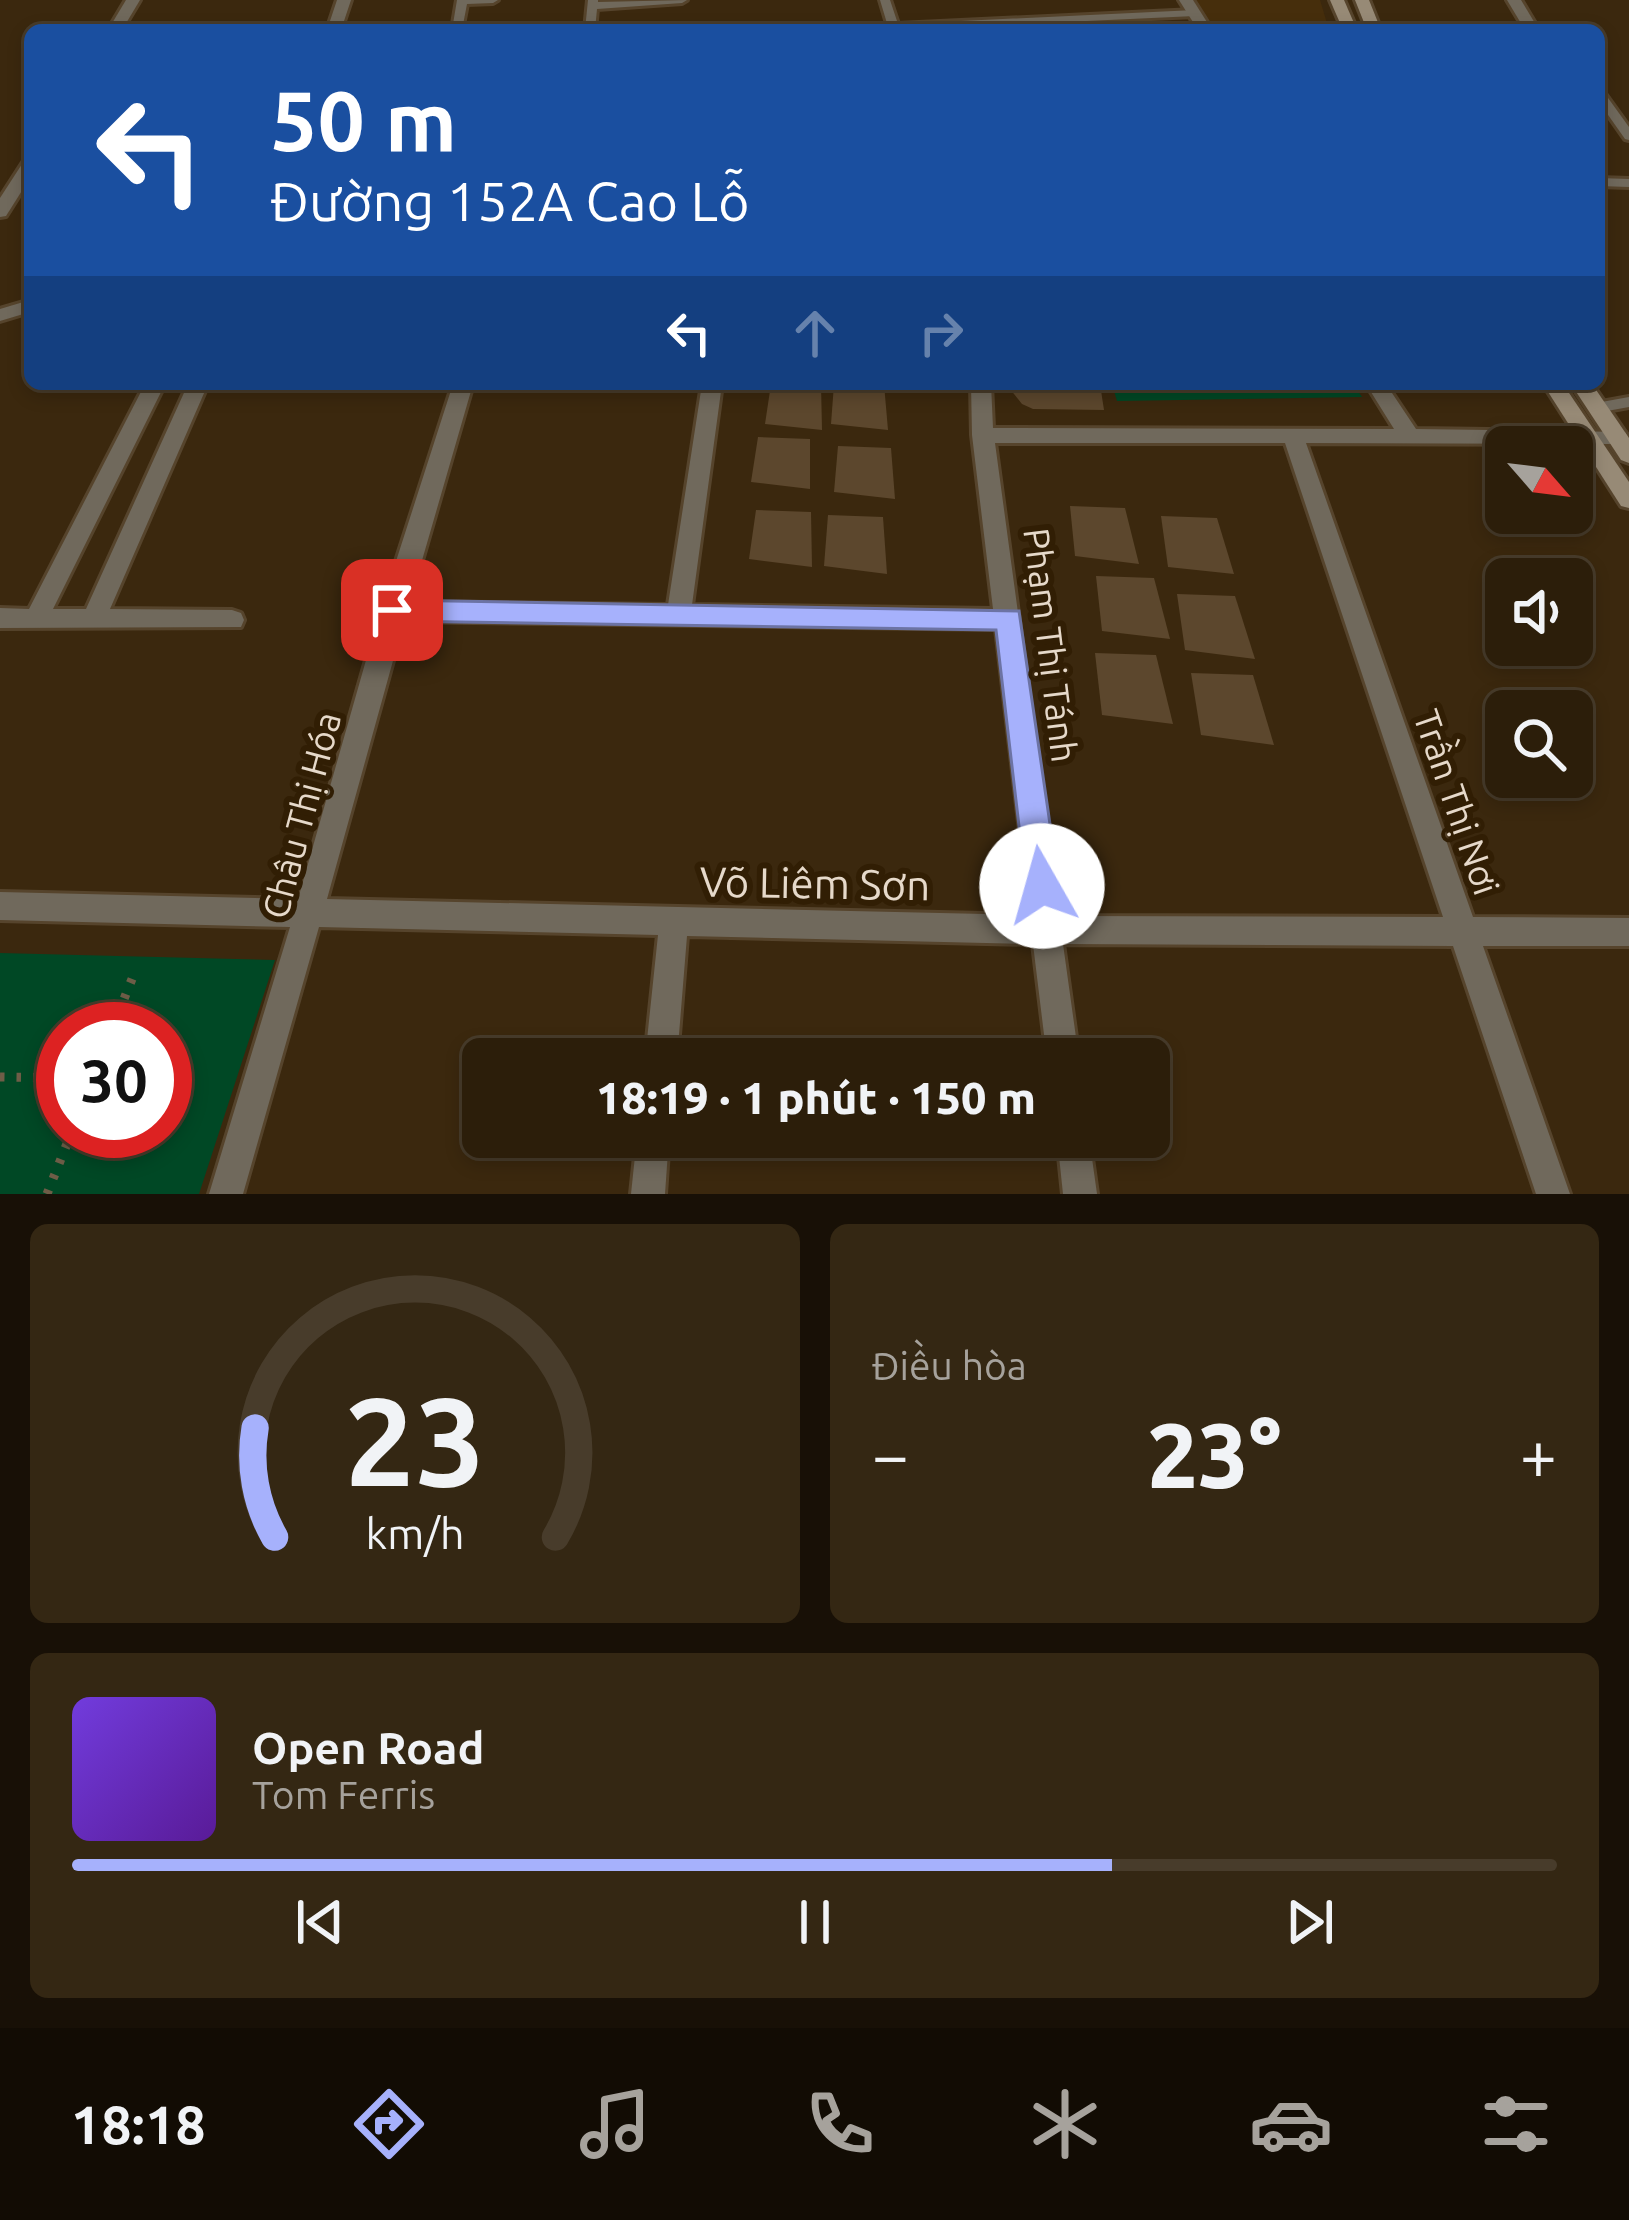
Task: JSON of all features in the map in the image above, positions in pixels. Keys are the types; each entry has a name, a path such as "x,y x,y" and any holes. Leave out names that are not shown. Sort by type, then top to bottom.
{"main road":[{"path":"1557,390 1580,426"},
{"path":"1585,390 1623,446"},
{"path":"1593,446 1629,500"}],"street":[{"path":"0,212 24,174"},
{"path":"36,619 152,390"},
{"path":"93,620 195,390"},
{"name":"Châu Thị Hóa","path":"226,1194 312,916 392,610 461,390"},
{"path":"680,614 711,390"},
{"name":"Phạm Thị Tánh","path":"981,390 983,435 1061,1038"},
{"path":"1380,390 1410,436"},
{"name":"Trần Thị Nơi","path":"1292,434 1553,1194"},
{"path":"983,435 1485,437"},
{"path":"1593,439 1623,446"},
{"path":"392,610 1009,619"},
{"path":"0,618 232,620"},
{"name":"Võ Liêm Sơn","path":"0,906 1048,930 1629,932"},
{"path":"663,1038 674,922"},
{"path":"648,1194 651,1158"},
{"path":"1075,1158 1079,1194"}],"lane":[{"path":"458,24 462,1 493,0"},
{"path":"593,3 682,0"},
{"path":"1056,24 1190,6"},
{"path":"1605,101 1629,136"},
{"path":"1596,408 1629,402"}],"path":[{"path":"123,1002 134,974"},
{"path":"0,1077 36,1078"},
{"path":"46,1194 61,1158"}],"shaded area":[{"path":"1195,0 1320,0 1327,24 1207,24"}],"green space":[{"path":"1114,390 1357,390 1362,397 1117,401"},
{"path":"0,953 275,960 199,1194 0,1194"}],"building":[{"path":"770,390 821,390 822,430 765,424"},
{"path":"834,390 885,390 888,430 831,424"},
{"path":"1011,390 1101,390 1104,410 1033,409"},
{"path":"758,437 810,439 810,489 751,482"},
{"path":"838,446 891,448 895,499 834,492"},
{"path":"1070,506 1125,508 1139,564 1075,556"},
{"path":"756,510 811,512 812,567 749,559"},
{"path":"828,515 883,517 887,574 824,566"},
{"path":"1161,516 1217,518 1234,574 1168,567"},
{"path":"1096,576 1154,578 1170,639 1102,631"},
{"path":"1177,594 1235,596 1255,659 1185,650"},
{"path":"1095,653 1156,655 1173,724 1102,715"},
{"path":"1191,673 1253,675 1274,745 1201,735"}],"route":[{"path":"392,610 1009,619 1042,886"}]}
